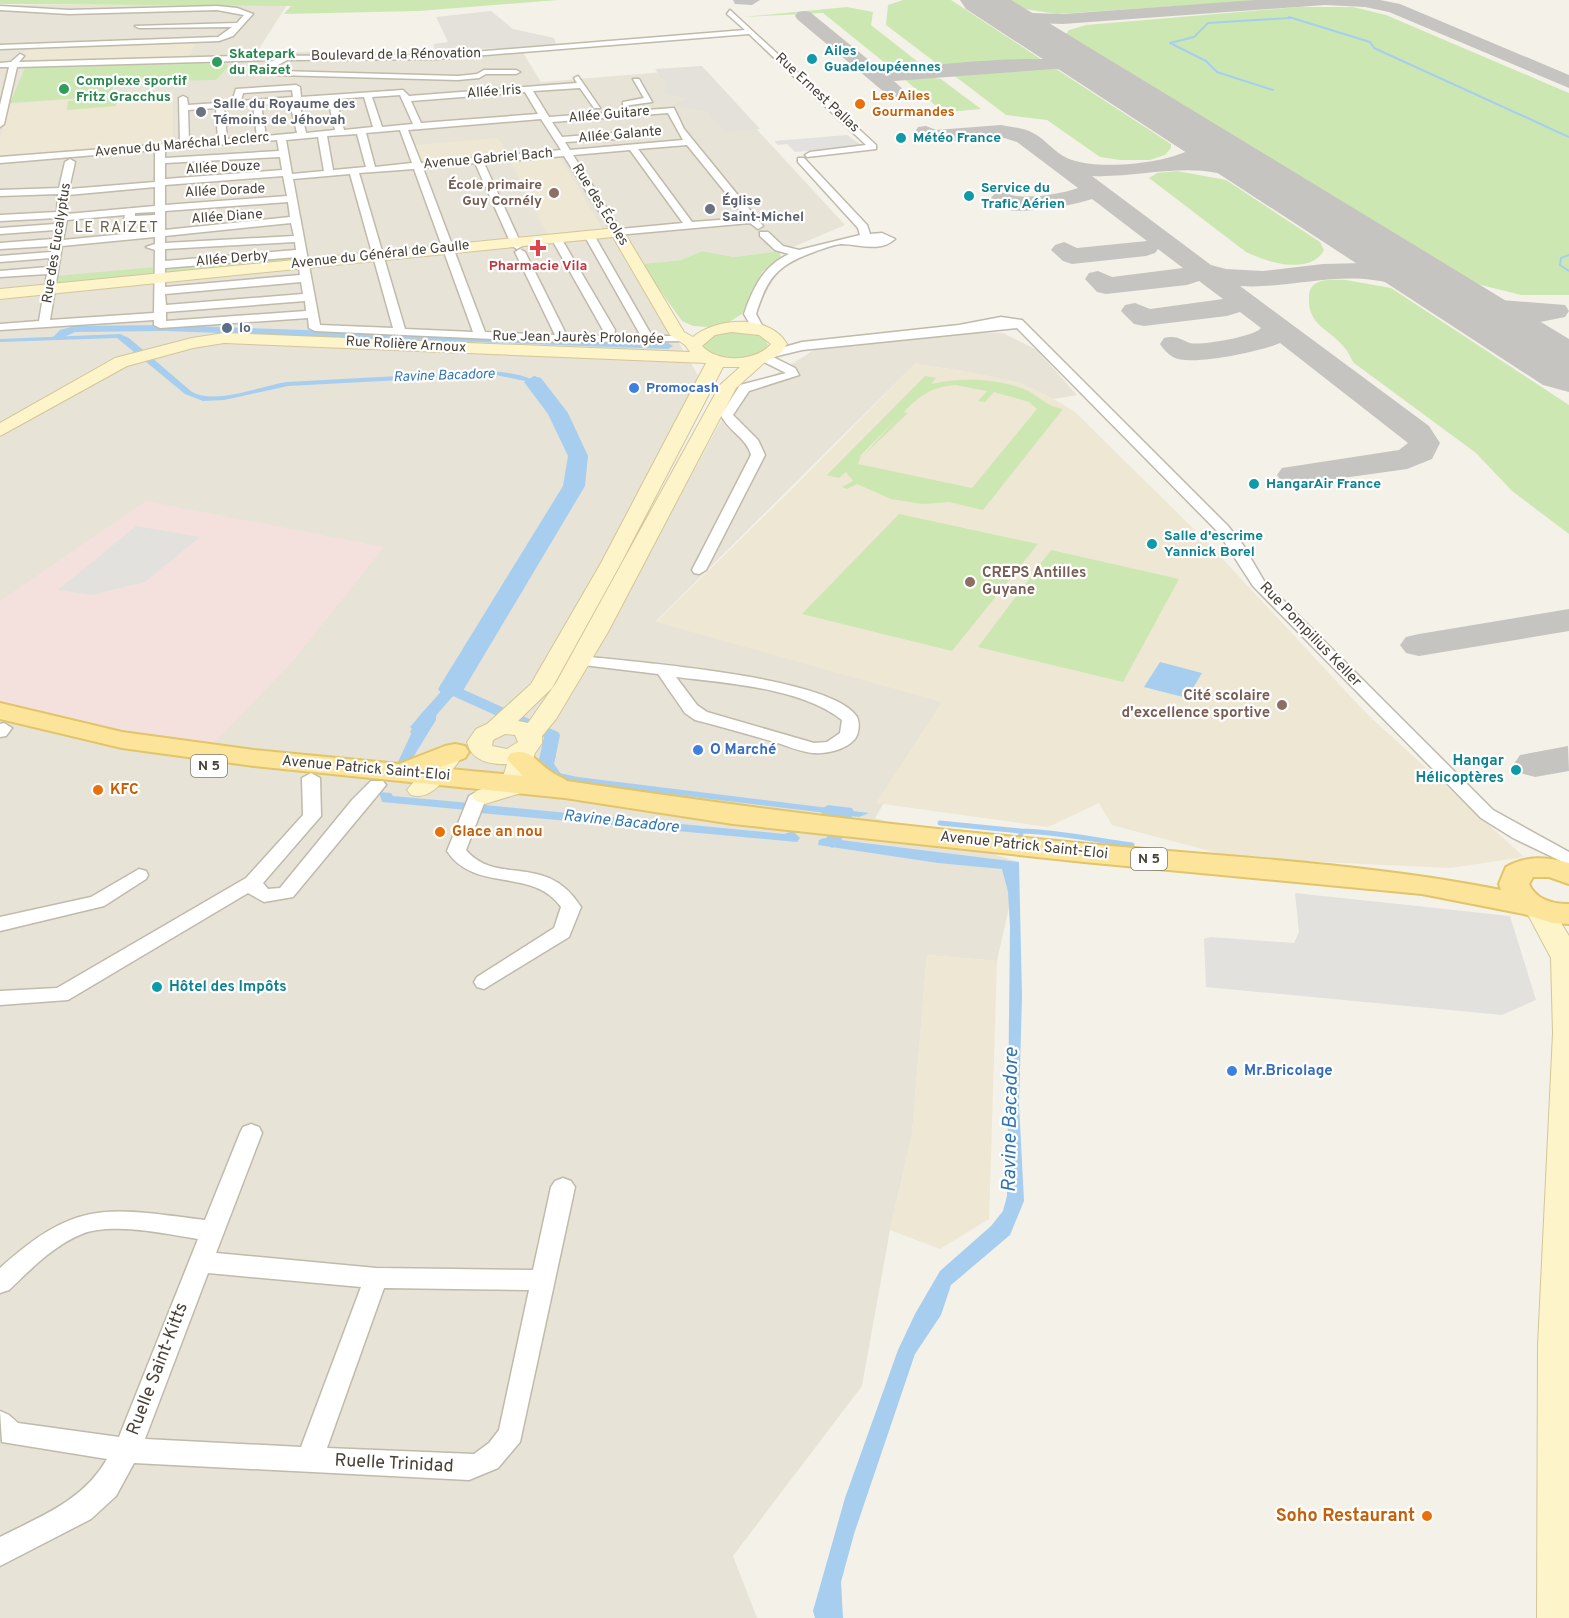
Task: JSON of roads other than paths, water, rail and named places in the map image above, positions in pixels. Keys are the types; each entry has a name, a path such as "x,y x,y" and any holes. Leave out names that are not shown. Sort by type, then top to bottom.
{"main road":[{"name":"Avenue du Général de Gaulle","path":"0,294 379,256 518,247 556,238 617,232"},
{"name":"Rue des Écoles","path":"617,232 670,322 710,359"},
{"path":"477,802 509,790 528,748 581,662 729,385 778,344 760,326 730,327 710,331 693,330 670,322"},
{"name":"Rue Rolière Arnoux","path":"656,356 710,331"},
{"name":"Rue Rolière Arnoux","path":"0,431 122,362 224,338 254,337 656,356 734,362 765,356"},
{"path":"528,748 511,756 490,755 479,746 540,688 714,369 710,359"},
{"name":"Avenue Patrick Saint-Eloi","path":"1,725 254,758 406,781 477,802 683,815 733,815"},
{"name":"Avenue Patrick Saint-Eloi","path":"1,725 120,752 224,769 312,790 406,781 528,748 565,789 733,815 821,825 1422,884 1569,914"},
{"path":"406,781 499,726"},
{"name":"Avenue Patrick Saint-Eloi","path":"1422,884 1514,878 1522,870 1537,867 1569,874"},
{"path":"1514,878 1519,895 1536,907 1567,952 1568,1041 1557,1346 1558,1618"}],"street":[{"path":"0,8 70,12 155,9 247,12 247,17 240,25 223,37 198,40 0,47"},
{"path":"112,43 134,32 155,9"},
{"name":"Rue Ernest Pallas","path":"730,12 873,147 813,158 799,156 811,172"},
{"path":"139,26 240,25"},
{"name":"Boulevard de la Rénovation","path":"0,65 436,57 752,32"},
{"path":"186,60 198,40"},
{"path":"0,124 13,65 29,46"},
{"name":"Boulevard de la Rénovation","path":"483,71 517,73 503,52"},
{"path":"279,59 461,59 477,62 483,71 479,76 458,78 277,73 269,69 279,59"},
{"name":"Allée Iris","path":"296,98 367,94 471,93 527,89 580,81 597,106"},
{"path":"480,112 543,113 648,101 650,99 636,81"},
{"name":"Rue des Écoles","path":"527,89 617,232"},
{"path":"471,93 475,103"},
{"path":"367,94 378,129"},
{"path":"405,95 418,126"},
{"path":"331,97 340,132"},
{"path":"184,145 182,98 256,103 296,98"},
{"path":"182,108 296,98"},
{"path":"296,98 302,135"},
{"path":"256,103 262,139"},
{"path":"220,105 223,142"},
{"name":"Allée Guitare","path":"543,113 670,110 674,120"},
{"name":"Avenue du Maréchal Leclerc","path":"0,160 70,158 160,147 418,126 543,113"},
{"path":"641,123 674,120 689,142 758,226 779,248 797,253"},
{"path":"403,127 480,335"},
{"path":"553,130 586,128"},
{"name":"Allée Galante","path":"669,131 680,130"},
{"path":"361,131 371,170"},
{"path":"322,134 329,173"},
{"name":"Allée Galante","path":"560,140 626,135"},
{"path":"0,327 160,317 312,314 295,216 285,174 281,137"},
{"name":"Avenue Gabriel Bach","path":"285,174 371,170 689,142"},
{"path":"160,147 160,181 164,217 161,233 160,317"},
{"path":"632,147 690,226"},
{"name":"Rue des Eucalyptus","path":"44,324 62,220 60,197 70,158"},
{"path":"813,158 811,172 865,236 881,244 889,241 889,237 878,234"},
{"path":"478,160 563,339"},
{"path":"354,171 400,332"},
{"path":"0,193 60,197 130,188 133,194 160,181 285,174"},
{"path":"160,181 285,174"},
{"name":"Allée Dorade","path":"160,181 172,195"},
{"path":"0,231 62,220 130,212 164,217 291,199"},
{"path":"0,259 56,247 295,216"},
{"name":"Allée Diane","path":"194,219 295,216"},
{"path":"0,218 62,220"},
{"name":"Avenue du Général de Gaulle","path":"617,232 690,226 758,226"},
{"path":"589,235 646,331 647,340"},
{"path":"842,342 800,341 760,326 758,289 768,273 778,263 797,253 865,236"},
{"path":"556,238 609,330 608,340"},
{"path":"129,239 129,246 161,247 299,239"},
{"path":"0,246 56,247"},
{"path":"0,274 52,270"},
{"path":"160,317 309,297"},
{"name":"Rue Jean Jaurès Prolongée","path":"312,314 315,328 690,342"},
{"path":"765,356 792,347 959,328 1001,320 1019,323"},
{"path":"959,328 1019,323"},
{"name":"Rue Pompilius Keller","path":"1019,323 1223,529 1236,545 1258,584 1486,814 1519,834 1569,859"},
{"name":"Rue Pompilius Keller","path":"977,328 1015,334 1053,355"},
{"path":"699,570 758,455 754,443 729,421 727,415 744,388 793,375 765,356"},
{"path":"581,662 664,671 746,681 814,698 842,710 849,718 851,726 848,736 831,747 813,748 701,716 691,709 664,671"},
{"path":"254,882 255,890 264,896 286,892 406,781"},
{"path":"0,998 62,995 254,882 312,816 312,790"},
{"path":"477,802 456,851 461,861 474,870 523,876 553,886 566,897 571,907 562,932 484,982"},
{"path":"0,924 97,902 140,875"},
{"name":"Ruelle Saint-Kitts","path":"0,1552 81,1510 105,1486 127,1450 250,1133"},
{"name":"Ruelle Trinidad","path":"6,1428 127,1450 469,1468 489,1461 500,1452 511,1434 563,1187"},
{"path":"0,1283 25,1260 71,1229 89,1222 113,1221 213,1231"},
{"path":"200,1262 376,1278 543,1280"},
{"path":"309,1460 376,1278"}],"water":[{"path":"120,334 129,338 192,392 202,395 225,396 287,382 491,371 524,376 542,385 549,392 558,413 530,382 496,375 288,386 224,400 203,401 185,394 117,338 0,342 0,339"},
{"path":"1160,662 1202,673 1187,698 1144,687"},
{"path":"423,712 436,714 436,720 409,764 396,766 413,730 410,727"},
{"path":"544,754 556,755 553,765 559,773 578,777 869,813 859,817 561,781 540,767"},
{"path":"379,792 391,793 393,796 469,803 467,810 382,802"},
{"path":"485,805 784,834 793,831 800,838 797,842 480,813"},
{"path":"824,838 1019,862 1022,996 1019,1104 1024,1201 1010,1235 951,1285 941,1315 915,1354 854,1534 841,1582 843,1618 815,1618 813,1611 845,1498 898,1350 915,1314 940,1271 991,1226 1003,1211 1007,1196 1010,927 1008,892 1002,869 938,863 818,845 819,840"}],"waterway":[{"path":"1289,17 1370,42 1374,48 1569,137"},
{"path":"1273,90 1217,72 1206,61 1170,43 1194,37 1208,23 1290,18"},
{"path":"1569,255 1561,258 1560,265 1569,271"},
{"path":"58,337 74,329 166,328 668,346"},
{"name":"Ravine Bacadore","path":"451,689 574,486 578,456 558,413 534,382"},
{"path":"418,732 426,717 451,689 552,735 546,764 553,774"},
{"path":"828,810 846,812 832,843"},
{"path":"940,823 1021,831"},
{"path":"1020,842 1021,831"},
{"path":"1021,831 1132,845"}],"place":[{"name":"Ailes Guadeloupéennes","path":"812,59"},
{"name":"Skatepark du Raizet","path":"217,62"},
{"name":"Complexe sportif Fritz Gracchus","path":"64,89"},
{"name":"Les Ailes Gourmandes","path":"860,104"},
{"name":"Salle du Royaume des Témoins de Jéhovah","path":"201,112"},
{"name":"Météo France","path":"901,138"},
{"name":"École primaire Guy Cornély","path":"554,193"},
{"name":"Service du Trafic Aérien","path":"969,196"},
{"name":"Église Saint-Michel","path":"710,209"},
{"name":"Pharmacie Vila","path":"538,248"},
{"name":"lo","path":"227,328"},
{"name":"Promocash","path":"634,388"},
{"name":"HangarAir France","path":"1254,484"},
{"name":"Salle d'escrime Yannick Borel","path":"1152,544"},
{"name":"CREPS Antilles Guyane","path":"970,582"},
{"name":"Cité scolaire d'excellence sportive","path":"1282,705"},
{"name":"O Marché","path":"698,750"},
{"name":"Hangar Hélicoptères","path":"1516,770"},
{"name":"KFC","path":"98,790"},
{"name":"Glace an nou","path":"440,832"},
{"name":"Hôtel des Impôts","path":"157,987"},
{"name":"Mr.Bricolage","path":"1232,1071"},
{"name":"Soho Restaurant","path":"1427,1516"}],"district":[{"name":"LE RAIZET","path":"117,228"}]}
